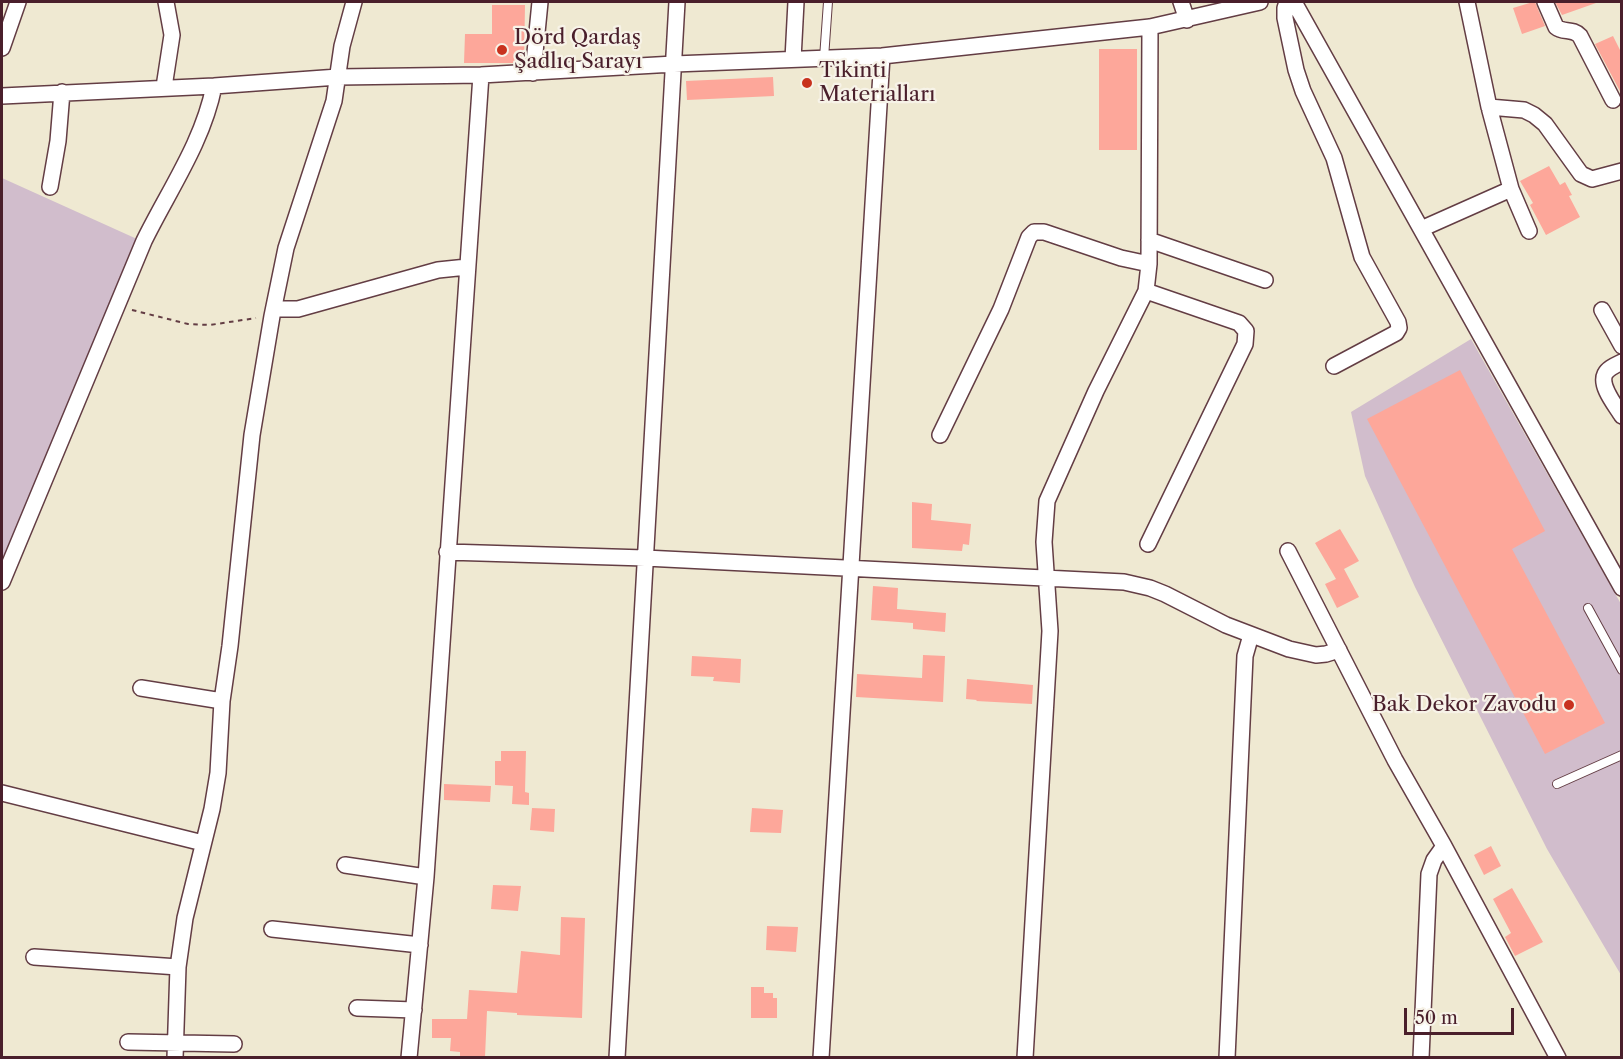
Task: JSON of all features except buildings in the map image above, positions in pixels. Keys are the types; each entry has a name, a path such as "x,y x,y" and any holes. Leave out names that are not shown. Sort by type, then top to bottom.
{"street":[{"path":"2,48 18,2"},
{"path":"164,87 172,35 165,2"},
{"path":"175,1050 178,967 185,918 212,808 218,773 222,701 252,435 273,312 286,248 334,101 342,46 354,2"},
{"path":"533,73 540,2"},
{"path":"617,1058 677,2"},
{"path":"793,59 796,2"},
{"path":"1181,2 1188,20"},
{"path":"2,96 214,86 338,77 533,73 674,64 882,56 1150,27 1260,2"},
{"path":"1287,2 1285,18 1303,91 1332,152 1362,256 1399,327 1396,333 1334,366"},
{"path":"1294,2 1622,588"},
{"path":"1467,2 1489,107 1511,189 1529,231"},
{"path":"1545,2 1559,30 1574,31 1580,36 1613,100"},
{"path":"1025,1058 1050,631 1044,542 1047,501 1096,391 1146,291 1149,264 1150,27"},
{"path":"821,1058 882,56"},
{"path":"409,1058 426,877 481,75"},
{"path":"2,582 144,241 202,126 214,86"},
{"path":"50,187 58,141 62,92"},
{"path":"1489,107 1524,110 1534,115 1545,124 1581,174 1592,179 1622,171"},
{"path":"1421,229 1511,189"},
{"path":"940,435 1000,309 1029,237 1034,232 1044,232 1121,258 1149,264"},
{"path":"1149,240 1265,280"},
{"path":"273,312 298,309 438,270 467,267"},
{"path":"1146,291 1239,323 1245,331 1245,344 1148,544"},
{"path":"1602,310 1622,346"},
{"path":"1622,362 1607,371 1604,384 1622,416"},
{"path":"1288,551 1395,760 1558,1058"},
{"path":"447,552 645,558 1124,582 1150,588 1251,635 1302,652 1316,655 1339,650"},
{"path":"1227,1058 1245,656 1251,635"},
{"path":"141,688 222,701"},
{"path":"2,793 203,843"},
{"path":"1421,1058 1429,874 1434,860 1444,846"},
{"path":"345,865 426,877"},
{"path":"272,929 420,945"},
{"path":"34,957 178,967"},
{"path":"357,1008 414,1010"},
{"path":"128,1042 175,1050 234,1044"}],"lane":[{"path":"824,58 828,2"},
{"path":"1588,608 1622,670"},
{"path":"1557,784 1622,755"}],"path":[{"path":"117,307 188,324 210,325 273,312"}],"shaded area":[{"path":"2,178 137,239 2,569"},
{"name":"Bak Dekor Zavodu","path":"1471,339 1621,604 1621,975 1547,849 1415,587 1365,476 1351,412"}],"place":[{"name":"Dörd Qardaş Şadlıq Sarayı","path":"502,50"},
{"name":"Tikinti Materialları","path":"807,83"},
{"name":"Bak Dekor Zavodu","path":"1569,705"}]}
